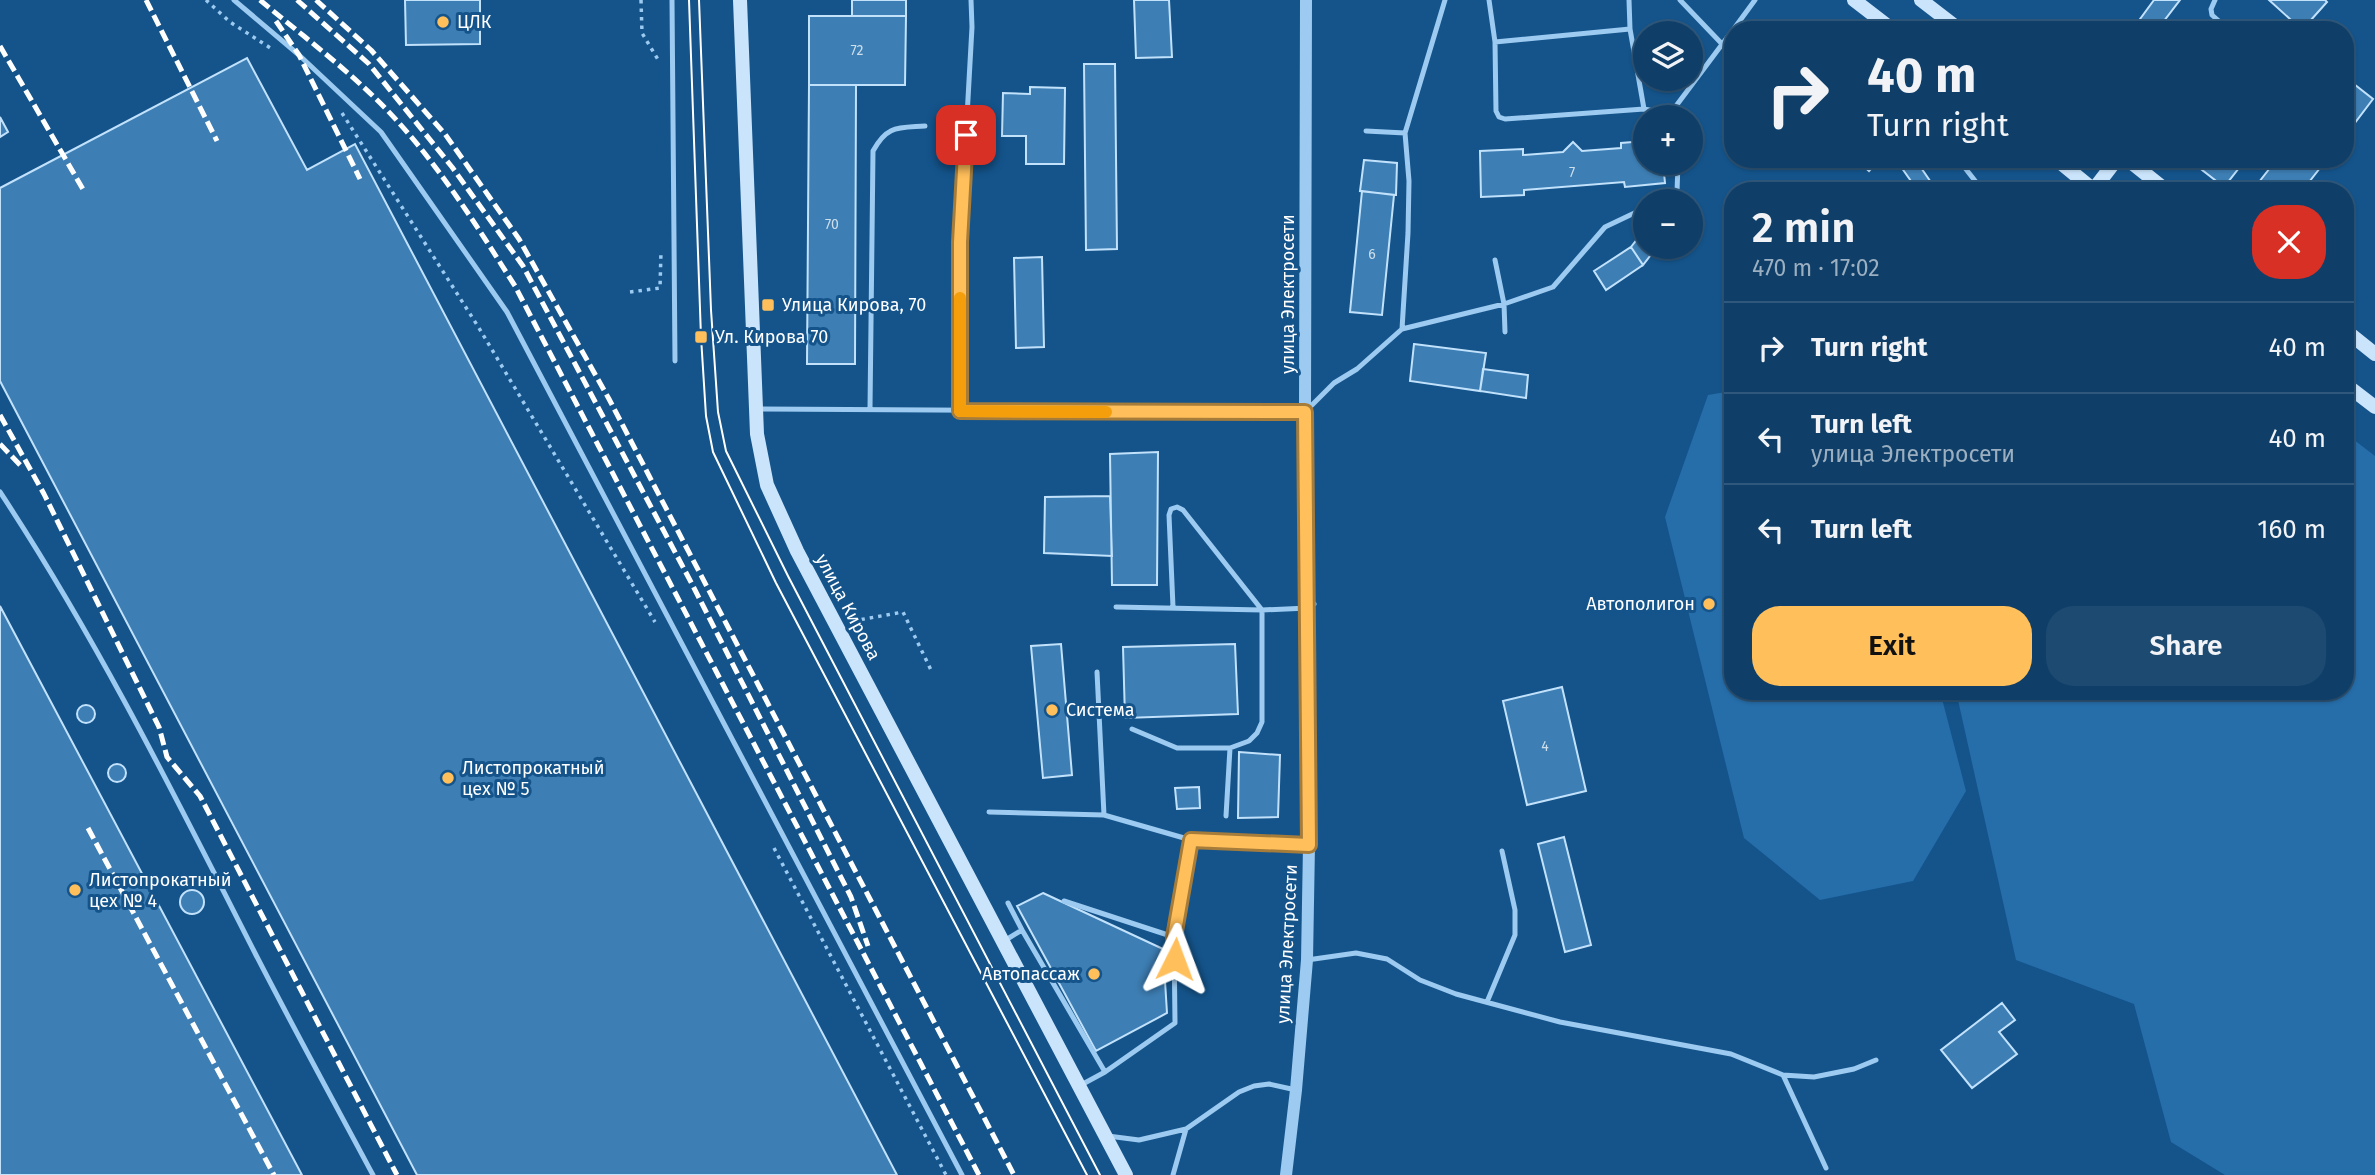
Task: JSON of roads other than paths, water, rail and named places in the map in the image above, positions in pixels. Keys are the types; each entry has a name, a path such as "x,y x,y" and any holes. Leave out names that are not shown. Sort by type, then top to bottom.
{"main road":[{"name":"улица Кирова","path":"740,0 756,409 760,456 767,485 782,521 1126,1175"},
{"path":"1854,0 1881,21"},
{"path":"1922,0 1949,21"},
{"path":"2066,168 2083,182"},
{"path":"2099,182 2110,168"},
{"path":"2138,168 2156,182"},
{"path":"2354,337 2375,354"},
{"path":"2354,391 2375,407"}],"street":[{"name":"улица Электросети","path":"1286,1175 1307,960 1309,845 1311,606 1305,412 1306,0"}],"lane":[{"path":"234,0 299,55 381,132 507,312 962,1175"},
{"path":"672,0 675,361"},
{"path":"960,411 960,242 972,27 971,0"},
{"path":"1402,329 1409,181 1405,133 1445,0"},
{"path":"1489,0 1495,42 1496,111 1501,118 1633,110"},
{"path":"1629,0 1630,29 1643,105"},
{"path":"1678,105 1723,44 1680,0"},
{"path":"1740,21 1755,0"},
{"path":"2215,0 2211,9 2212,15 2219,21"},
{"path":"1495,42 1630,29"},
{"path":"870,410 873,151 880,138 893,128 925,126"},
{"path":"1366,131 1405,133"},
{"path":"1965,168 1976,182"},
{"path":"756,409 1305,412 1334,383 1357,369 1402,329 1504,304 1553,287 1605,227 1633,214"},
{"path":"1495,260 1504,304 1505,332"},
{"path":"0,492 43,558 181,805 257,957 373,1175"},
{"path":"1132,729 1177,748 1230,747 1249,741 1262,722 1262,610 1183,510 1177,506 1171,509 1169,515 1173,607"},
{"path":"1116,607 1262,610 1311,606"},
{"path":"1097,671 1104,815"},
{"path":"1226,816 1230,747"},
{"path":"989,812 1104,815 1191,840 1309,845"},
{"path":"1081,1085 1105,1072 1175,1023 1174,937 1191,840"},
{"path":"1487,1002 1515,935 1515,910 1502,851"},
{"path":"1064,901 1174,937"},
{"path":"1008,903 1105,1072"},
{"path":"1003,941 1023,930"},
{"path":"1307,960 1356,953 1387,959 1420,980 1456,994 1560,1022 1731,1054 1783,1075 1814,1077 1854,1069 1876,1060"},
{"path":"1783,1075 1826,1167"},
{"path":"1106,1136 1139,1140 1186,1129 1239,1092 1254,1086 1269,1084 1296,1090"},
{"path":"1174,1175 1186,1129"}],"tram line":[{"path":"689,0 701,337 706,416 713,452 776,583 1087,1175"},
{"path":"699,0 711,310 718,412 726,451 788,576 1100,1175"}],"railway":[{"path":"146,0 217,141"},
{"path":"260,0 347,72 395,118 450,187 515,286 979,1175"},
{"path":"297,0 369,64 452,167 523,266 692,584 851,897 868,946"},
{"path":"316,0 371,50 445,134 519,239 609,399 1014,1175"},
{"path":"276,21 299,55 360,179"},
{"path":"0,46 84,191"},
{"path":"0,415 44,494 159,727 167,757 200,796 397,1175"},
{"path":"0,444 22,467"},
{"path":"88,828 274,1175"}],"place":[{"name":"ЦЛК","path":"443,22"},
{"name":"Улица Кирова, 70","path":"768,305"},
{"name":"Ул. Кирова 70","path":"701,337"},
{"name":"Автополигон","path":"1709,604"},
{"name":"Система","path":"1052,710"},
{"name":"Листопрокатный цех № 5","path":"448,778"},
{"name":"Листопрокатный цех № 4","path":"75,890"},
{"name":"Автопассаж","path":"1094,974"}]}
